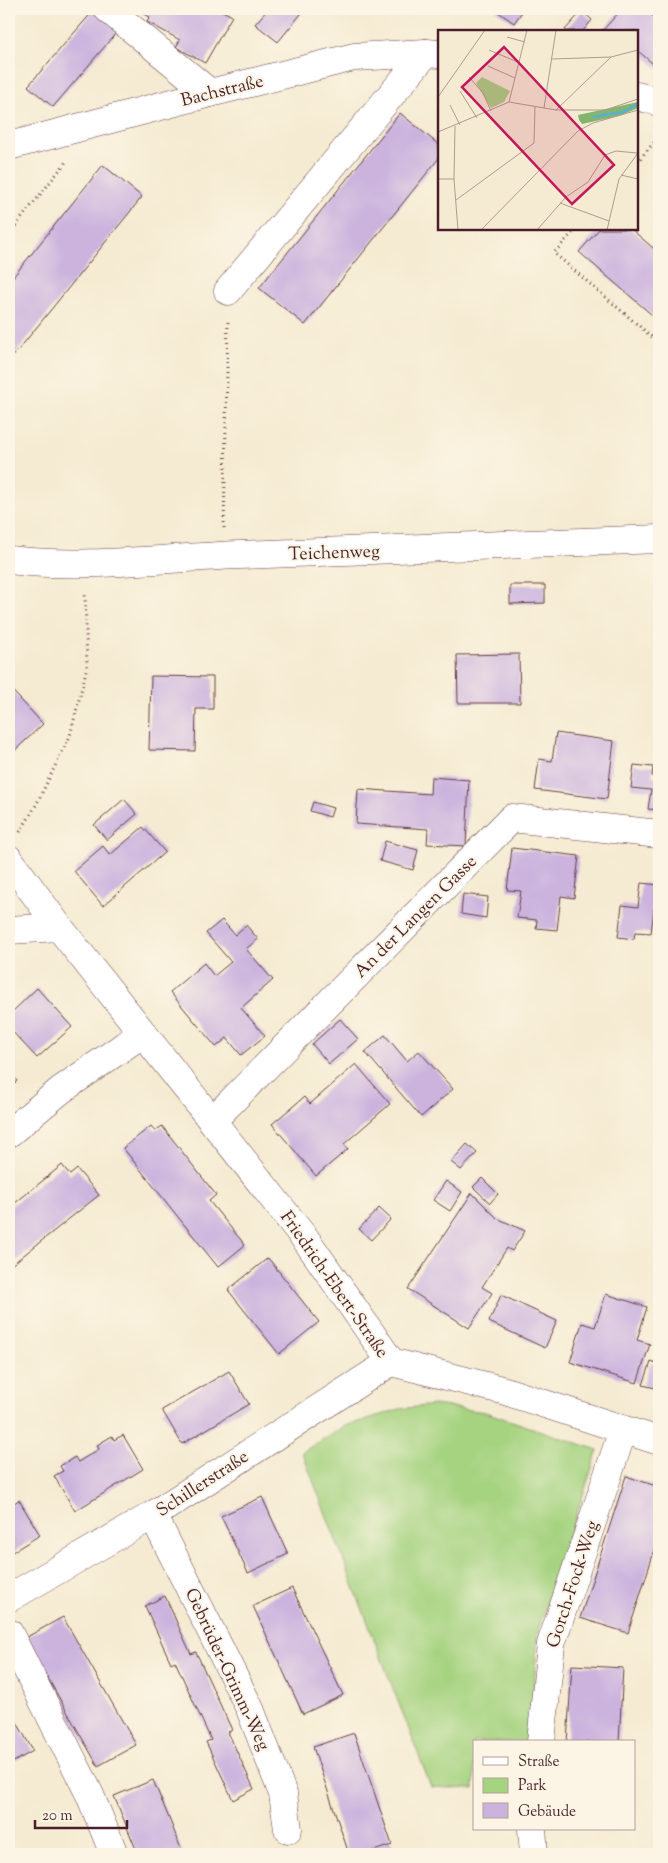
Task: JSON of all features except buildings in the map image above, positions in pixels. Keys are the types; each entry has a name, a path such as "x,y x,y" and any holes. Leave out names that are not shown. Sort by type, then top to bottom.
{"street":[{"path":"108,9 210,93"},
{"path":"228,291 433,54"},
{"name":"Bachstraße","path":"9,146 354,57 433,54"},
{"path":"638,96 659,102"},
{"name":"Teichenweg","path":"9,560 40,564 84,564 224,556 659,539"},
{"name":"An der Langen Gasse","path":"213,1120 512,818 659,834"},
{"name":"Friedrich-Ebert-Straße","path":"13,848 59,927 307,1241 390,1362 502,1390 659,1441"},
{"path":"9,930 59,927"},
{"path":"9,1133 62,1090 143,1033"},
{"name":"Schillerstraße","path":"9,1598 153,1514 390,1362"},
{"name":"Gorch-Fock-Weg","path":"541,1740 551,1644 623,1430"},
{"name":"Gebrüder-Grimm-Weg","path":"153,1514 250,1708 283,1794 288,1829"},
{"path":"9,1633 90,1795 114,1854"},
{"path":"532,1830 534,1854"}],"path":[{"path":"9,234 78,146 70,130"},
{"path":"638,161 659,137"},
{"path":"575,230 554,253 659,342"},
{"path":"224,556 228,291"},
{"path":"13,848 70,736 87,667 84,564"}],"green space":[{"path":"434,1405 485,1412 598,1450 538,1630 530,1740 473,1740 473,1789 431,1787 302,1452 345,1426 400,1409"}]}
